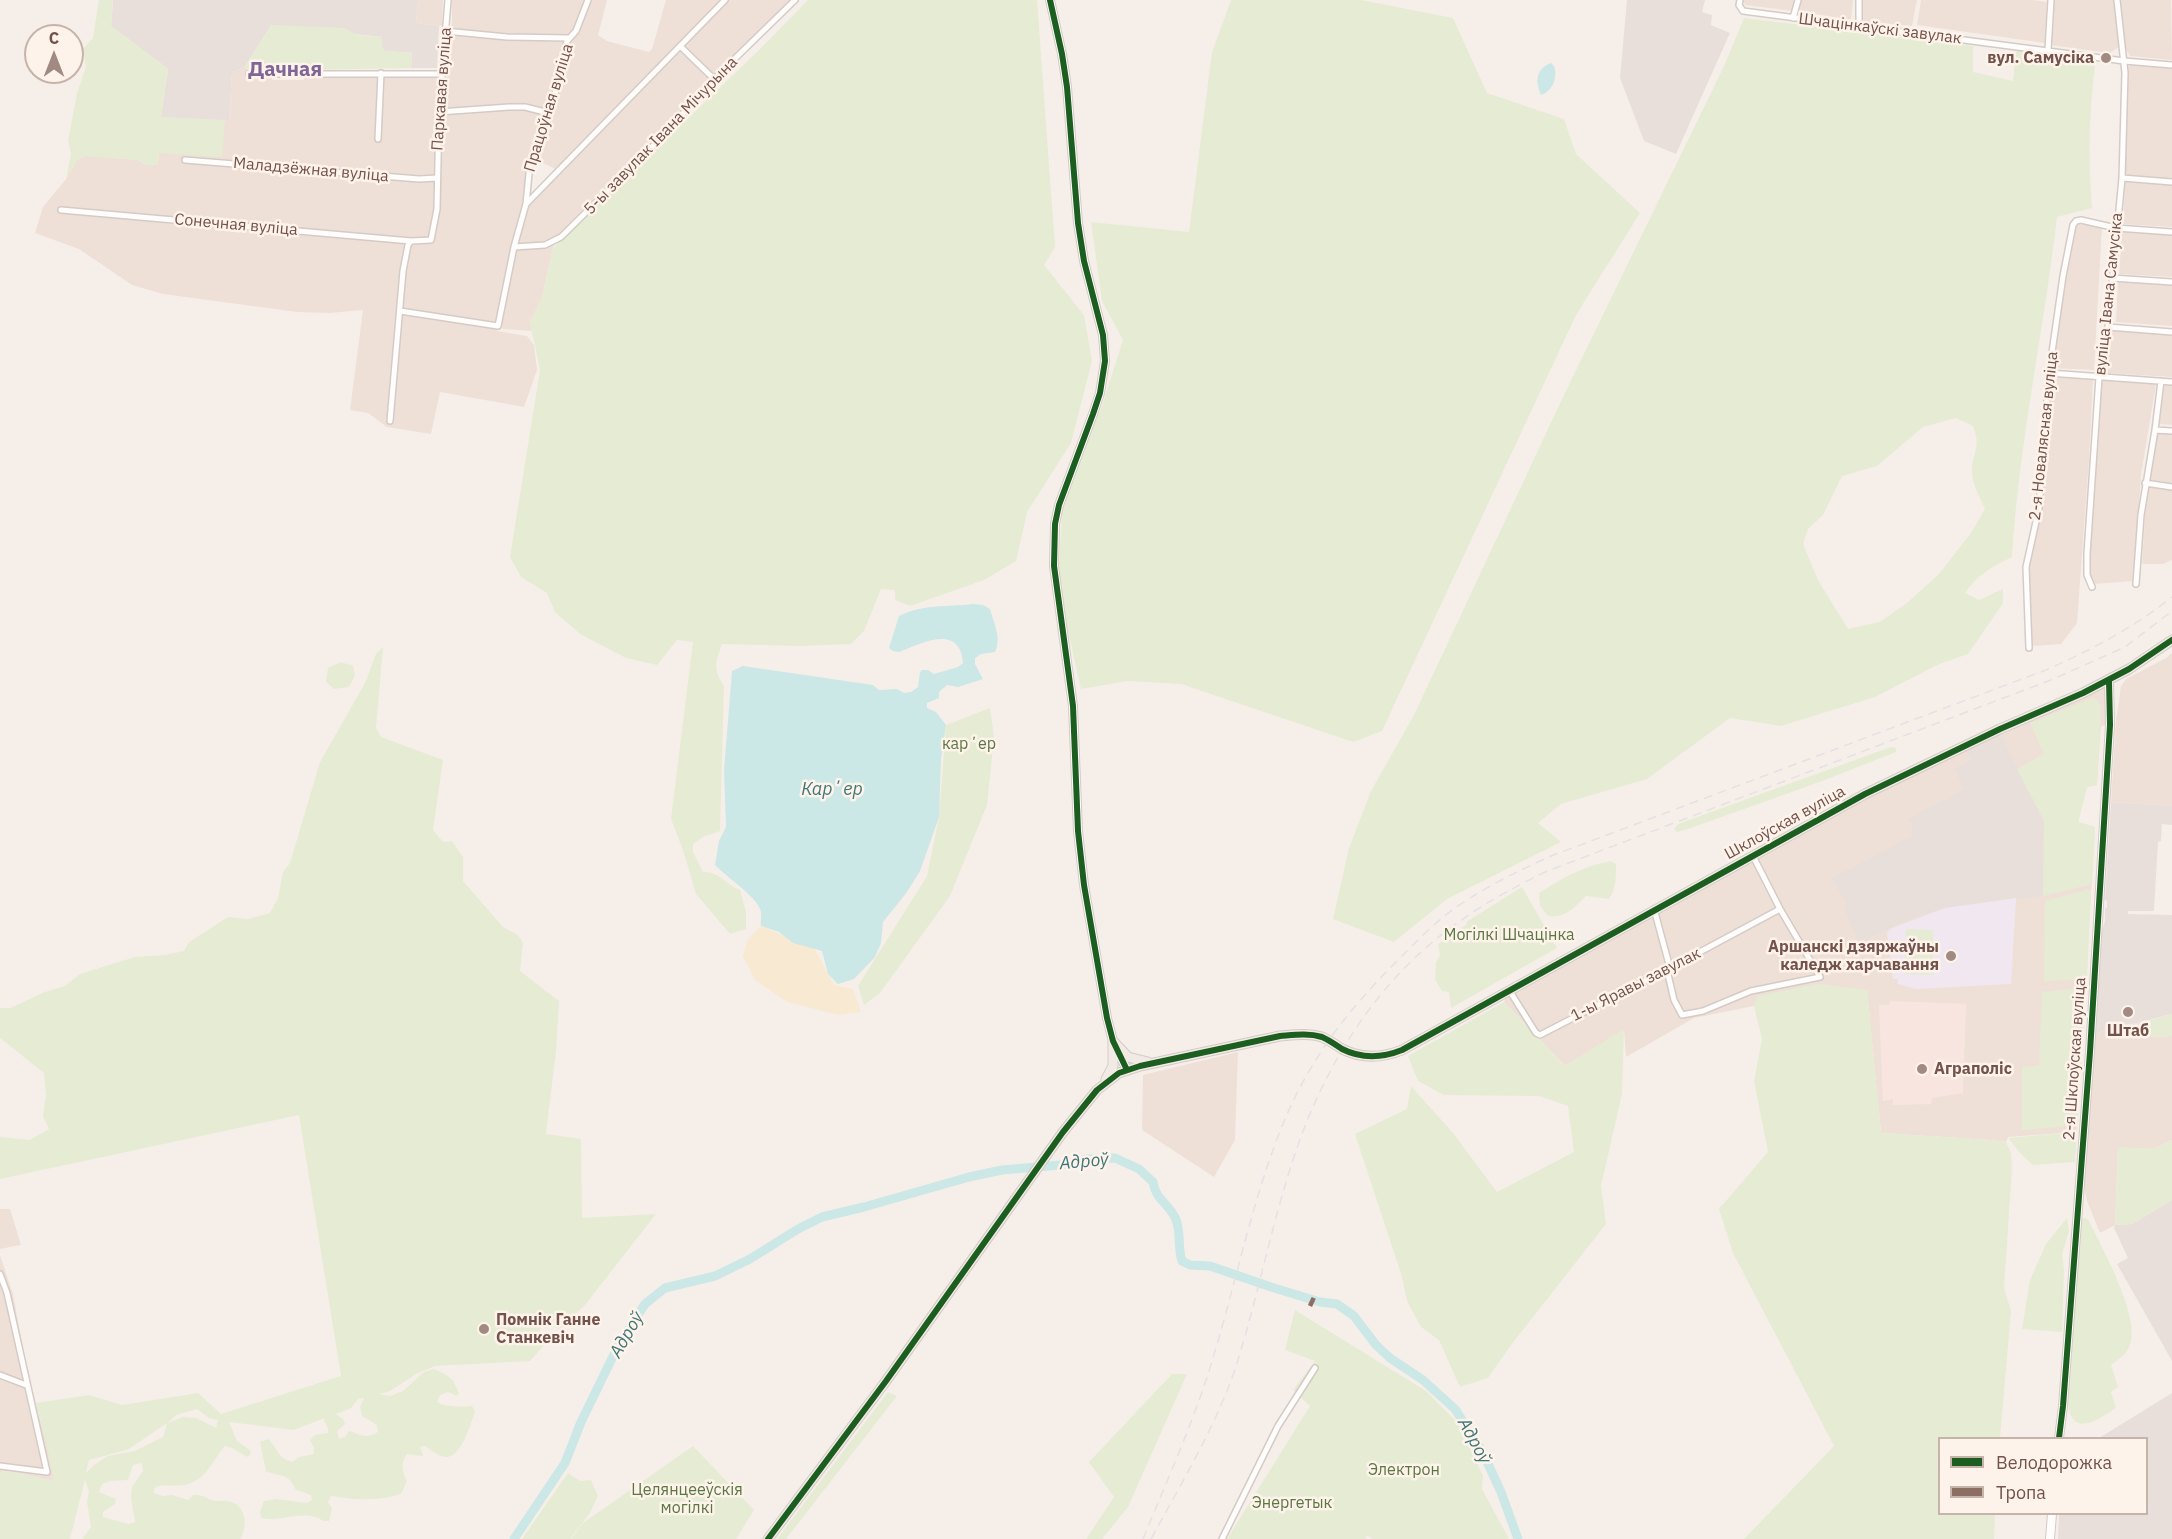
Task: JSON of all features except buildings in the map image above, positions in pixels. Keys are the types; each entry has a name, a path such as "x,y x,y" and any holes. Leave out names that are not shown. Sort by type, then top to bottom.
{"main road":[{"name":"Шклоўская вуліца","path":"1123,1072 1156,1062 1298,1034 1321,1037 1342,1049 1363,1056 1389,1055 1896,779 2109,680 2154,654 2172,640"},
{"path":"1113,1045 1128,1057 1156,1062"},
{"path":"768,1539 886,1381 1063,1132 1112,1070 1113,1045"},
{"path":"1097,1090 1123,1072"}],"street":[{"name":"Паркавая вуліца","path":"411,241 431,240 434,235 439,112 448,0"},
{"name":"Працоўная вуліца","path":"400,311 498,326 514,247 526,204 532,157 549,113 569,38 576,31 588,0"},
{"path":"526,204 725,0"},
{"name":"5-ы завулак Івана Мічурына","path":"514,247 545,245 561,237 660,139 714,79 795,0"},
{"path":"1050,0 1067,87 1078,223 1084,261 1103,335 1105,361 1100,393 1059,505 1055,524 1054,549 1061,627 1073,706 1080,849 1103,999 1113,1045 1123,1072"},
{"name":"Шчацінкаўскі завулак","path":"1740,0 1739,5 1743,10 1793,18 2124,61 2172,65"},
{"path":"1793,18 1798,0"},
{"path":"1859,0 1859,27"},
{"path":"2048,50 2051,0"},
{"name":"вуліца Івана Самусіка","path":"2092,587 2087,575 2087,554 2099,377 2108,327 2122,178 2125,73 2117,0"},
{"path":"445,31 507,37 569,38"},
{"path":"680,46 714,79"},
{"path":"378,139 381,73"},
{"path":"249,74 443,74"},
{"path":"439,112 525,107 549,113"},
{"name":"Маладзёжная вуліца","path":"185,160 419,179 437,178"},
{"path":"2122,178 2172,182"},
{"path":"526,191 535,196"},
{"name":"Сонечная вуліца","path":"61,210 411,241"},
{"name":"2-я Новалясная вуліца","path":"2029,648 2026,567 2039,508 2049,373 2073,225 2080,220 2116,228"},
{"path":"2116,228 2172,232"},
{"path":"390,421 403,271 408,245 411,241"},
{"path":"2112,278 2172,282"},
{"path":"2108,327 2172,332"},
{"path":"2049,373 2172,382"},
{"path":"2136,584 2140,515 2156,430 2161,381"},
{"path":"2156,430 2172,431"},
{"path":"2145,483 2172,487"},
{"name":"2-я Шклоўская вуліца","path":"2059,1437 2064,1406 2093,1000 2110,725 2109,680"},
{"path":"1654,909 1674,1000 1682,1016 1703,1011 1750,991 1821,977 1780,909 1753,856"},
{"name":"1-ы Яравы завулак","path":"1509,990 1536,1033 1540,1035 1780,909"},
{"path":"0,1274 47,1472 0,1466"},
{"path":"1222,1539 1278,1426 1315,1368"},
{"path":"0,1376 26,1385"},
{"path":"2050,1539 2052,1515"}],"shaded area":[{"path":"113,0 418,0 416,23 439,26 437,68 411,68 412,53 385,51 382,48 382,37 271,25 245,67 232,72 229,121 161,117 168,69 111,26"},
{"path":"418,0 443,0 442,25 416,23"},
{"path":"452,0 586,0 574,30 566,41 549,109 530,154 523,205 497,328 497,331 527,336 534,345 537,370 524,407 440,392 431,434 387,427 368,413 350,410 363,310 330,313 297,312 163,294 132,285 79,249 35,233 43,207 66,179 77,160 85,156 92,156 139,160 146,165 158,165 161,117 229,121 232,72 245,67 249,71 272,71 272,80 304,80 304,77 445,76 448,35 452,24"},
{"path":"590,0 607,0 598,35 607,41 649,52 652,49 666,0 792,0 730,59 558,235 542,298 530,322 532,331 503,329 501,326 510,280 528,205 562,172 534,159 569,44 578,32"},
{"path":"1627,0 1705,0 1702,12 1712,15 1711,25 1730,33 1676,154 1644,141 1620,78"},
{"path":"1743,0 1796,0 1793,11 1745,5"},
{"path":"1800,0 1853,0 1851,20 1798,11"},
{"path":"1861,0 1917,0 1912,26 1861,21"},
{"path":"1921,0 2047,2 2045,43 1917,25"},
{"path":"2053,0 2114,0 2119,47 2110,53 2050,45"},
{"path":"2120,0 2171,0 2172,60 2130,56 2124,46"},
{"path":"2132,64 2172,68 2172,179 2125,175 2128,67"},
{"path":"2125,182 2172,185 2172,227 2123,224"},
{"path":"2076,224 2102,226 2094,370 2051,368"},
{"path":"2122,232 2172,235 2172,277 2119,274"},
{"path":"2118,280 2172,285 2172,326 2116,322"},
{"path":"2110,331 2172,335 2172,377 2106,373"},
{"path":"2050,376 2093,380 2089,459 2077,623 2061,644 2032,646 2029,567 2041,510"},
{"path":"2101,379 2156,384 2141,475 2134,581 2093,584 2088,574"},
{"path":"2165,383 2172,384 2172,425 2159,424"},
{"path":"2158,433 2172,434 2172,484 2148,481"},
{"path":"2147,486 2172,489 2172,560 2163,564 2142,564"},
{"path":"2172,653 2172,806 2111,802 2116,721 2121,686 2126,679"},
{"path":"2109,680 2110,725 2101,726 2097,785 2087,787 2078,822 2095,827 2077,1132 2008,1137 2006,1142 1881,1133 1867,991 1758,996 1754,1006 1694,1018 1626,1057 1624,1030 1565,1066 1504,1002 1509,990 1865,794"},
{"path":"2001,736 2044,821 2043,896 1945,908 1906,921 1859,942 1846,913 1846,903 1832,878 1912,836 1910,831 1912,825 1908,819 1964,789 1954,769 1971,760 1967,752"},
{"path":"2111,802 2172,806 2172,825 2162,824 2161,841 2158,842 2154,911 2128,911 2128,914 2172,915 2172,1014 2096,1033 2102,931 2105,908 2107,908 2105,900"},
{"name":"Аршанскі дзяржаўны каледж харчавання","path":"2016,898 2011,984 1916,989 1898,984 1898,979 1893,979 1887,932 1892,928 1945,908"},
{"path":"1890,1001 1966,1004 1963,1093 1932,1098 1931,1104 1893,1105 1893,1099 1883,1101 1879,1005 1889,1005"},
{"path":"2146,1021 2150,1037 2172,1036 2172,1140 2154,1149 2118,1148 2115,1225 2100,1233 2084,1187 2096,1033"},
{"path":"1238,1052 1235,1140 1214,1177 1142,1130 1143,1075"},
{"path":"2172,1200 2172,1361 2117,1264 2128,1258 2114,1228 2115,1225 2132,1224"},
{"path":"0,1209 10,1209 21,1245 0,1249"},
{"path":"0,1255 13,1294 29,1380 50,1455 54,1481 2,1470 0,1476"},
{"path":"2172,1393 2172,1539 2058,1539 2059,1515 2148,1515 2148,1437 2101,1437"}],"green space":[{"path":"99,0 113,0 111,26 168,69 161,117 225,120 222,157 159,153 158,165 146,165 139,160 85,156 77,160 66,179 71,154 68,141 77,93 80,84 84,84 86,67 84,48 93,38"},
{"path":"808,0 1037,0 1055,247 1044,265 1084,315 1092,361 1071,443 1027,512 1016,561 984,580 910,606 895,600 895,590 881,589 864,631 851,644 800,646 722,644 716,666 724,686 720,831 703,837 693,844 693,852 703,872 714,874 740,890 746,912 746,929 730,934 696,894 671,819 693,642 677,640 657,665 626,658 580,634 555,612 547,593 521,577 510,557 540,370 530,322 542,298 553,248"},
{"path":"1231,0 1361,0 1453,18 1487,93 1564,119 1576,154 1640,213 1576,315 1382,731 1353,742 1181,684 1127,681 1081,689 1058,586 1063,494 1102,406 1123,340 1102,301 1091,222 1189,232 1212,52"},
{"path":"1744,18 1973,46 1973,72 2013,81 2016,51 2054,54 2095,66 2090,137 2092,208 2057,217 2020,471 2012,557 1986,572 1965,593 1979,600 2003,589 2003,603 1968,654 1937,665 1875,697 1781,726 1730,718 1647,779 1561,804 1538,823 1561,842 1447,899 1394,942 1333,919 1349,848 1371,791 1414,715 1563,397 1724,66","holes":["1956,418 1973,426 1977,444 1972,468 1973,478 1985,509 1971,533 1938,575 1908,602 1880,622 1848,629 1818,580 1803,544 1808,529 1823,515 1842,476 1877,466 1923,427"]},
{"path":"271,25 344,28 357,35 382,37 382,48 385,51 412,53 411,68 249,71 245,67"},
{"path":"383,647 376,728 381,737 443,760 433,830 443,842 452,841 463,857 463,881 503,927 518,935 523,943 520,971 559,1001 556,1051 546,1134 581,1139 582,1218 656,1214 585,1305 560,1329 543,1324 540,1329 545,1344 530,1361 435,1366 416,1374 390,1391 379,1394 390,1396 403,1391 424,1372 434,1369 453,1380 459,1393 457,1396 448,1392 440,1395 437,1402 449,1406 472,1406 475,1412 463,1442 454,1454 448,1457 441,1456 425,1446 420,1447 423,1456 407,1454 402,1468 407,1481 401,1494 366,1499 331,1496 328,1502 332,1508 329,1521 309,1516 261,1518 260,1512 264,1501 275,1499 307,1503 312,1500 311,1495 296,1490 290,1480 284,1476 266,1471 260,1442 268,1439 280,1455 292,1462 299,1457 314,1454 310,1440 315,1435 328,1433 325,1418 294,1430 229,1422 237,1441 251,1451 250,1455 247,1457 225,1446 208,1470 192,1483 155,1487 154,1493 188,1500 193,1495 199,1495 214,1501 233,1502 242,1510 244,1516 243,1534 240,1539 82,1539 91,1527 87,1502 89,1492 85,1479 70,1539 0,1539 0,1476 2,1470 54,1481 36,1403 89,1395 122,1405 198,1393 221,1414 341,1376 299,1115 0,1179 0,1137 30,1140 49,1129 43,1116 46,1095 44,1073 0,1038 0,1008 10,1008 45,992 65,986 80,974 135,957 184,951 189,942 228,917 248,919 270,913 278,898 283,872 290,863 320,762 365,683 376,654","holes":["364,1398 360,1407 362,1416 377,1425 378,1432 367,1436 349,1431 345,1437 339,1439 337,1431 345,1424 343,1419 336,1414 351,1408 358,1399","197,1409 209,1418 218,1420 216,1428 196,1418 182,1417 168,1423 176,1415","167,1423 163,1437 135,1451 108,1456 86,1473 89,1460 129,1449","142,1463 143,1471 132,1487 131,1498 135,1522 129,1524 103,1517 103,1512 115,1504 116,1499 99,1492 102,1484 128,1480 133,1465"]},
{"path":"341,662 353,666 355,676 349,687 334,689 326,682 328,668"},
{"path":"2090,699 2097,699 2101,706 2097,785 2087,787 2078,822 2095,827 2092,884 2043,896 2044,821 2017,769 2044,754 2030,723"},
{"name":"карʼер","path":"990,708 994,737 987,805 950,896 880,993 864,1005 858,986 927,876 939,817 946,725"},
{"path":"1891,747 1896,748 1896,752 1817,783 1685,830 1677,832 1674,829 1678,824"},
{"path":"1611,861 1616,864 1616,874 1609,899 1586,896 1560,916 1548,916 1540,906 1539,893 1583,869"},
{"name":"Могілкі Шчацінка","path":"1522,887 1557,948 1451,1008 1449,992 1442,991 1435,979 1436,963 1440,955 1438,944 1467,924 1466,922"},
{"path":"2091,889 2087,979 2044,981 2045,901"},
{"path":"1906,929 1933,930 1933,975 1905,974"},
{"path":"1818,984 1867,990 1881,1133 2006,1142 2011,1153 2004,1288 2011,1311 2000,1437 1938,1437 1938,1515 1995,1515 1994,1539 1744,1539 1834,1446 1733,1253 1719,1209 1768,1152 1754,1081 1762,1039 1754,1006 1758,996"},
{"path":"2086,988 2077,1125 2022,1130 2022,1067 2039,1066 2042,992"},
{"path":"1504,1002 1565,1066 1624,1029 1622,1094 1601,1186 1606,1224 1488,1378 1460,1387 1439,1340 1421,1327 1407,1301 1402,1277 1355,1134 1407,1109 1411,1086 1453,1133 1497,1192 1574,1152 1568,1106 1539,1096 1444,1095 1418,1081 1408,1056"},
{"path":"2172,1014 2172,1036 2150,1037 2146,1021"},
{"path":"2077,1132 2075,1162 2033,1165 2008,1138"},
{"path":"2172,1140 2172,1200 2132,1224 2115,1225 2118,1147 2154,1149"},
{"path":"2067,1218 2069,1231 2062,1255 2064,1269 2062,1332 2022,1329 2030,1280 2046,1244"},
{"path":"2083,1218 2088,1219 2110,1263 2125,1300 2132,1333 2127,1351 2111,1365 2118,1387 2111,1392 2116,1408 2094,1421 2080,1424 2071,1415 2068,1404 2080,1226"},
{"name":"Электрон","path":"1295,1310 1426,1391 1458,1423 1483,1476 1482,1489 1509,1539 1372,1539 1367,1535 1366,1539 1227,1539 1310,1406 1293,1390 1315,1361 1285,1350"},
{"path":"1172,1374 1187,1374 1128,1507 1102,1539 1086,1539 1114,1497 1089,1462"},
{"path":"888,1392 897,1396 786,1539 777,1539"},
{"name":"Целянцееўскія могілкі","path":"693,1446 754,1510 736,1539 571,1539 583,1523"},
{"path":"568,1473 580,1481 591,1480 598,1496 590,1513 570,1539 522,1539"}],"sand":[{"path":"761,926 815,949 834,985 853,989 861,1012 838,1015 787,1002 755,980 743,956 748,939"}],"water":[{"path":"1551,63 1555,70 1555,79 1549,90 1541,95 1538,76 1542,69"},
{"name":"Карʼер","path":"983,605 990,609 997,631 997,647 995,652 981,654 975,658 975,664 983,679 958,687 947,685 939,692 939,698 927,703 927,708 936,712 946,725 941,759 939,817 920,871 907,892 883,922 881,943 875,957 854,979 838,984 828,974 822,951 793,943 779,932 761,926 759,906 715,865 719,841 726,827 724,770 732,671 743,666 873,685 879,690 897,689 904,693 911,692 918,687 922,670 928,670 934,674 958,667 963,663 955,643 947,640 938,639 899,652 893,651 889,648 899,616 917,609"}],"waterway":[{"name":"Адроў","path":"514,1539 565,1463 581,1422 619,1344 645,1304 665,1288 715,1276 750,1259 822,1217 1002,1170 1060,1165 1087,1159 1115,1158 1139,1169 1153,1182 1154,1188 1176,1219 1182,1261 1190,1265 1210,1266 1320,1302 1337,1304 1354,1316 1376,1345 1390,1358 1423,1380 1455,1409 1482,1451 1501,1492 1518,1539"}],"railway":[{"path":"1143,1539 1201,1395 1258,1197 1288,1112 1313,1064 1343,1021 1378,980 1432,926 1478,893 1551,856 2046,670 2111,638 2172,597"},
{"path":"1151,1539 1199,1451 1230,1382 1246,1333 1290,1169 1312,1110 1343,1048 1362,1019 1406,966 1459,922 1512,889 1545,872 2051,680 2125,647 2172,611"}],"marked path":[{"path":"1310,1306 1315,1295"}],"cycle path":[{"path":"1050,0 1067,87 1078,223 1084,261 1103,335 1105,361 1100,393 1059,505 1055,524 1054,566 1073,706 1078,831 1084,885 1107,1018 1113,1041 1127,1070"},
{"path":"768,1539 886,1381 1063,1132 1097,1090 1119,1073 1140,1066 1280,1036 1317,1036 1325,1038 1342,1049 1364,1056 1387,1055 1402,1050 1865,794 2000,729 2083,693 2129,669 2172,640"},
{"path":"2059,1437 2090,1052 2110,725 2109,680"}],"place":[{"name":"вул. Самусіка","path":"2106,58"},
{"name":"Аршанскі дзяржаўны каледж харчавання","path":"1951,956"},
{"name":"Штаб","path":"2128,1012"},
{"name":"Аграполіс","path":"1922,1069"},
{"name":"Помнік Ганне Станкевіч","path":"484,1329"}],"district":[{"name":"Дачная","path":"285,70"}],"park label":[{"name":"Энергетык","path":"1292,1503"}]}
